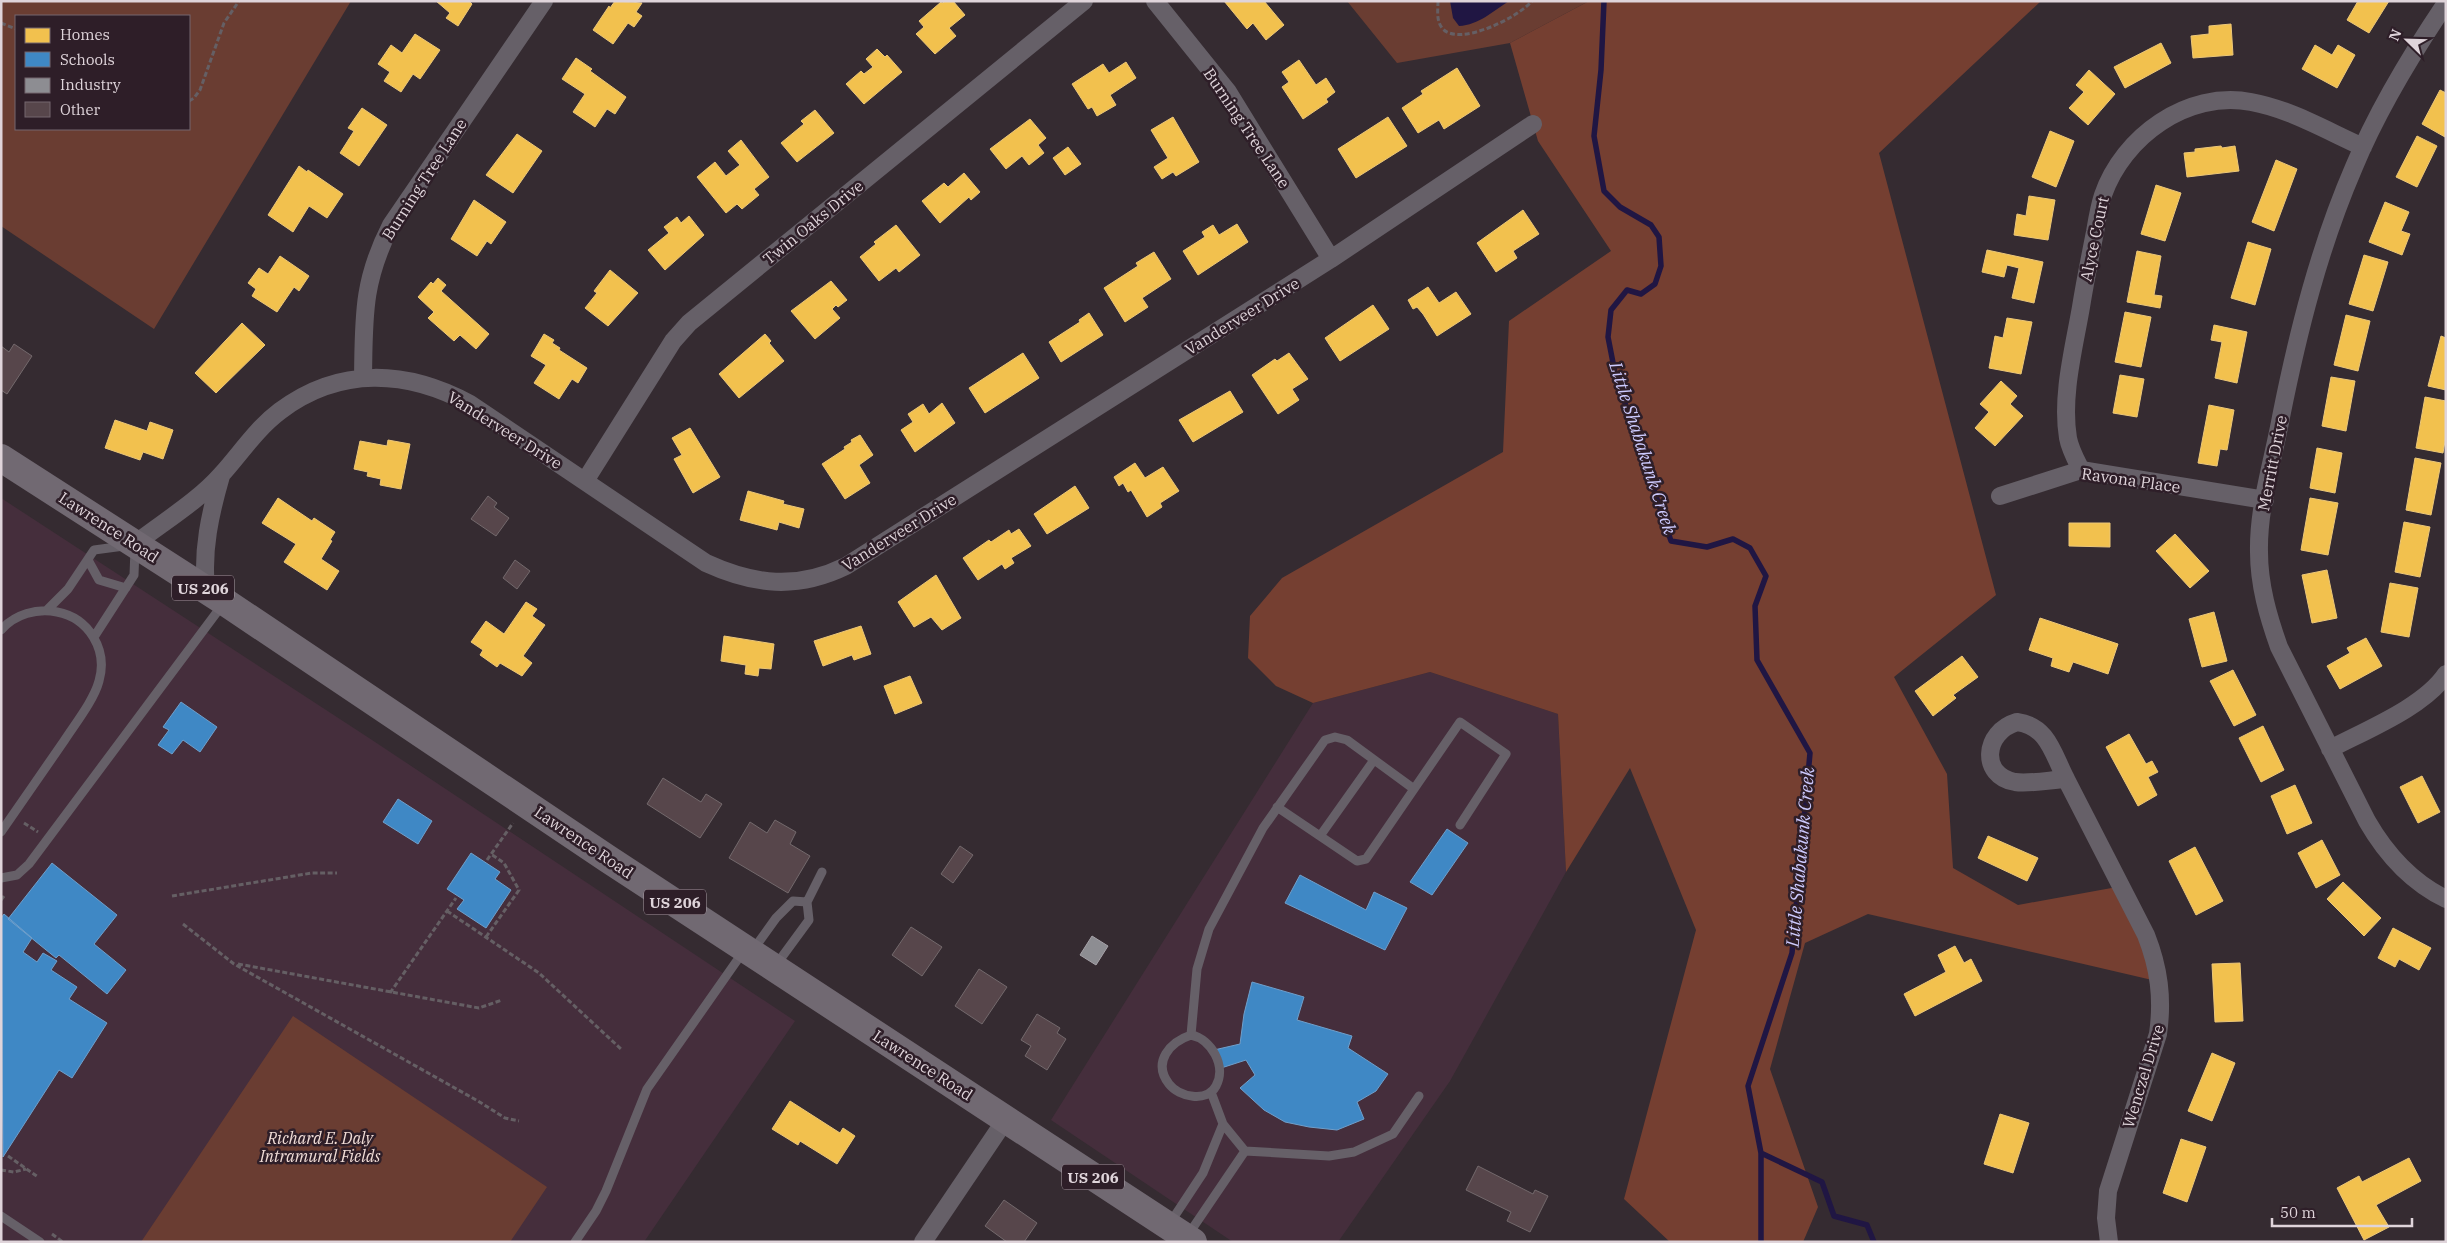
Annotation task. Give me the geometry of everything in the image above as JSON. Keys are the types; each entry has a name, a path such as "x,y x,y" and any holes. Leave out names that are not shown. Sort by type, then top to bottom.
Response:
{"main road":[{"name":"Lawrence Road","path":"1,458 215,596 1182,1237"}],"street":[{"name":"Burning Tree Lane","path":"362,378 364,308 368,280 378,250 391,225 544,1"},
{"name":"Twin Oaks Drive","path":"585,481 673,341 689,323 1084,1"},
{"name":"Burning Tree Lane","path":"1155,1 1228,92 1332,259"},
{"name":"Merritt Drive","path":"2446,3 2391,91 2363,147 2327,237 2309,294 2294,352 2265,500 2259,551 2262,586 2269,619 2279,647 2380,844 2397,864 2418,882 2446,899"},
{"name":"Alyce Court","path":"2081,470 2069,443 2067,420 2068,385 2084,288 2102,196 2111,175 2138,141 2156,124 2177,112 2200,104 2222,100 2249,101 2273,107 2363,147"},
{"name":"Vanderveer Drive","path":"135,544 221,476 258,430 280,411 302,397 328,386 362,378 388,378 419,382 447,392 470,404 706,563 732,575 759,581 785,582 813,579 846,566 1332,259 1533,124"},
{"name":"Ravona Place","path":"2000,496 2081,470 2265,500"},
{"name":"Vanderveer Drive","path":"215,596 204,568 206,540 221,476"},
{"path":"2330,749 2424,698 2438,685 2446,674"},
{"name":"Wenczel Drive","path":"2066,779 2146,935 2154,955 2160,981 2162,1008 2158,1034 2108,1191 2106,1218 2109,1242"},
{"path":"923,1242 1006,1120"}],"lane":[{"path":"47,610 68,589 94,550 135,544 134,576 94,637"},
{"path":"88,560 98,580 126,588"},
{"path":"1,878 17,876 29,864 215,596"},
{"path":"1,630 8,622 27,613 47,610 73,618 94,637 102,660 99,682 79,719 1,832"},
{"path":"1277,807 1357,861 1366,859 1460,722 1506,754 1460,825"},
{"path":"1191,1035 1197,969 1209,929 1263,828 1325,740 1335,737 1347,740 1414,788"},
{"path":"1320,836 1374,760"},
{"path":"774,968 808,920 807,902 822,872"},
{"path":"575,1242 596,1211 606,1191 647,1088 749,951 776,918 793,900 807,902"},
{"path":"1191,1035 1200,1037 1214,1050 1218,1078 1211,1092 1194,1097 1184,1095 1168,1084 1164,1074 1165,1054 1179,1039 1191,1035"},
{"path":"1211,1092 1223,1124 1245,1151 1329,1156 1354,1152 1393,1134 1419,1096"},
{"path":"1182,1237 1202,1173 1223,1124"},
{"path":"1182,1237 1245,1151"},
{"path":"1,1216 40,1242"}],"path":[{"path":"190,100 200,90 224,23 239,1"},
{"path":"1438,1 1438,19 1442,28 1450,34 1461,36 1503,22 1532,1"},
{"path":"1,23 15,29"},
{"path":"487,860 513,823"},
{"path":"486,937 518,890 504,863 491,854"},
{"path":"172,896 312,873 337,873"},
{"path":"1,900 4,896"},
{"path":"390,993 456,898"},
{"path":"447,911 539,973 621,1049"},
{"path":"183,924 234,964 478,1101 504,1118 519,1122"},
{"path":"234,964 480,1008 502,1000"},
{"path":"8,1156 38,1177"},
{"path":"1,1170 14,1172 26,1168"}],"shaded area":[{"path":"1450,1 1509,1 1473,23 1459,26 1453,18"},
{"path":"1589,1 2041,1 1879,153 1996,595 1894,677 1947,774 1953,868 2018,905 2117,887 2165,983 1868,914 1805,943 1770,1069 1818,1207 1803,1242 1670,1242 1624,1199 1696,930 1630,768 1566,872 1558,714 1430,672 1313,703 1276,686 1248,658 1250,616 1282,578 1503,452 1509,321 1611,251 1538,141 1510,43"},
{"path":"1,498 369,738 795,1021 644,1242 1,1242"},
{"path":"1430,672 1558,714 1566,872 1450,1081 1338,1242 1233,1242 1051,1120 1313,703"}],"green space":[{"path":"1,1 351,1 154,329 1,226"},
{"path":"1347,1 1589,1 1510,43 1397,63"},
{"name":"Richard E. Daly Intramural Fields","path":"293,1016 547,1187 510,1242 141,1242"}],"building: Homes":[{"path":"436,1 469,1 472,4 458,26 446,18 450,13"},
{"path":"615,1 642,3 636,12 642,16 634,27 628,23 613,44 593,30 609,6 610,8"},
{"path":"953,1 965,15 949,28 956,36 935,54 916,34 924,27 919,21 941,2"},
{"path":"1224,1 1264,1 1284,25 1266,40 1253,23 1247,29"},
{"path":"2358,1 2389,1 2369,33 2347,20"},
{"path":"2231,24 2233,55 2193,58 2191,36 2209,34 2209,26"},
{"path":"415,34 440,50 420,79 413,74 401,92 384,81 390,72 378,64 391,45 402,53"},
{"path":"2161,43 2171,63 2125,88 2114,67"},
{"path":"2315,45 2332,55 2338,45 2355,55 2337,88 2302,69"},
{"path":"877,49 885,57 887,55 902,72 864,104 846,84 861,71 864,74 873,67 866,59"},
{"path":"576,58 592,69 590,71 626,97 615,114 607,109 595,127 573,112 585,94 562,79"},
{"path":"1299,60 1316,85 1326,78 1335,92 1326,99 1328,102 1303,119 1282,87 1289,82 1282,72"},
{"path":"1126,62 1136,78 1110,95 1116,105 1097,116 1092,107 1088,109 1072,84 1103,64 1109,73"},
{"path":"1457,68 1480,106 1444,129 1439,120 1418,133 1402,108 1423,94 1421,91"},
{"path":"2089,70 2115,94 2088,125 2069,108 2084,92 2076,85"},
{"path":"2440,90 2446,93 2445,137 2422,124"},
{"path":"362,108 387,125 359,166 340,153 354,131 348,128"},
{"path":"815,110 834,133 797,162 781,143 804,124 801,121"},
{"path":"1173,117 1199,162 1176,176 1173,172 1162,179 1154,167 1168,158 1151,130"},
{"path":"1388,117 1407,146 1356,178 1338,149"},
{"path":"1030,119 1046,138 1038,145 1044,153 1029,165 1022,156 1006,169 990,149"},
{"path":"2050,131 2074,141 2056,187 2032,177"},
{"path":"517,134 542,151 513,193 486,175"},
{"path":"2417,136 2437,146 2417,187 2396,177"},
{"path":"741,140 769,177 754,189 759,195 742,209 737,204 726,213 697,177 715,162 726,176 740,165 728,151"},
{"path":"2221,146 2222,148 2235,146 2239,171 2187,177 2184,153 2195,152 2195,149"},
{"path":"1068,147 1081,164 1065,175 1053,158"},
{"path":"2276,160 2297,169 2274,231 2252,222"},
{"path":"299,166 343,194 327,218 309,206 293,232 268,215"},
{"path":"964,173 980,192 971,200 969,197 940,223 922,201 944,183 948,187"},
{"path":"2156,185 2181,193 2165,241 2141,234"},
{"path":"2029,196 2055,200 2048,240 2014,235 2017,214 2026,216"},
{"path":"474,200 506,222 491,244 487,241 477,256 451,239"},
{"path":"2385,202 2409,212 2401,231 2410,234 2402,255 2369,242"},
{"path":"1523,210 1539,234 1513,251 1517,258 1496,272 1477,243"},
{"path":"689,216 704,235 665,270 648,250 669,233 664,227 677,217 681,223"},
{"path":"1237,224 1248,242 1198,275 1183,251 1205,237 1202,232 1213,225 1219,235"},
{"path":"896,225 920,255 899,272 896,268 879,281 860,257 876,244 874,242"},
{"path":"2248,242 2271,249 2255,305 2231,298"},
{"path":"1987,250 2043,262 2034,303 2012,298 2019,268 2007,265 2004,277 1982,272"},
{"path":"2137,251 2161,256 2154,295 2162,296 2160,308 2127,302"},
{"path":"1154,252 1171,279 1142,298 1148,307 1125,322 1104,288 1138,266 1136,263"},
{"path":"2364,255 2388,262 2373,311 2349,304"},
{"path":"280,256 309,276 299,291 294,287 277,312 252,296 256,289 248,283 259,268 268,274"},
{"path":"610,270 638,293 608,326 585,308 597,293 594,291"},
{"path":"438,278 446,285 441,291 489,334 476,349 460,335 454,341 428,318 434,312 418,297 431,282 433,284"},
{"path":"831,281 847,300 832,309 840,318 815,339 791,311"},
{"path":"1428,287 1439,303 1456,292 1471,314 1437,336 1423,314 1417,307 1413,309 1408,300"},
{"path":"1373,305 1389,329 1340,361 1325,338"},
{"path":"2125,312 2151,317 2141,367 2115,362"},
{"path":"1089,313 1103,335 1061,362 1049,342 1080,322 1079,320"},
{"path":"2346,315 2370,321 2358,371 2334,365"},
{"path":"2007,318 2032,322 2021,374 1989,368 1995,336 2003,338"},
{"path":"242,323 265,345 216,393 195,373"},
{"path":"2214,325 2247,332 2237,383 2215,378 2222,342 2211,340"},
{"path":"544,334 554,340 552,343 560,348 559,350 587,368 578,383 572,379 559,399 534,383 546,365 531,356"},
{"path":"765,334 771,341 769,343 784,361 739,398 719,374"},
{"path":"2441,336 2446,338 2446,390 2428,386"},
{"path":"1023,353 1039,378 985,413 969,388"},
{"path":"1289,353 1308,379 1292,389 1299,400 1278,414 1252,375 1275,359 1277,361"},
{"path":"2120,375 2144,379 2137,417 2113,413"},
{"path":"2331,377 2355,381 2346,431 2322,426"},
{"path":"2001,381 2017,396 2010,404 2023,416 1995,446 1975,428 1989,412 1980,404"},
{"path":"1230,391 1243,412 1193,442 1179,420"},
{"path":"2425,397 2446,401 2446,435 2443,453 2416,448"},
{"path":"942,403 955,423 915,452 901,430 913,422 908,414 923,404 929,414"},
{"path":"2209,405 2234,410 2227,450 2220,449 2217,466 2198,463"},
{"path":"115,420 147,431 150,422 173,430 163,459 143,452 140,460 105,448"},
{"path":"690,428 720,477 693,493 674,459 682,455 672,438"},
{"path":"860,435 873,455 859,465 870,483 845,499 822,464 845,449 844,447 852,442 851,440"},
{"path":"388,440 410,444 401,489 380,485 381,479 367,476 368,472 354,469 360,441 387,446"},
{"path":"2317,448 2342,453 2335,493 2310,488"},
{"path":"2415,458 2441,463 2431,515 2406,510"},
{"path":"1135,463 1145,478 1163,467 1179,491 1160,503 1162,507 1147,517 1131,490 1128,492 1123,483 1119,486 1114,477"},
{"path":"1075,486 1089,508 1047,534 1034,514"},
{"path":"748,491 784,501 783,504 804,509 799,528 779,522 777,530 740,520"},
{"path":"278,498 312,521 314,518 335,532 321,559 339,571 327,590 284,562 296,544 262,523"},
{"path":"2310,498 2338,503 2328,555 2301,550"},
{"path":"2404,522 2430,527 2420,577 2395,572"},
{"path":"2069,523 2110,523 2110,547 2069,546"},
{"path":"1019,529 1031,546 1011,558 1014,563 1005,569 1002,564 978,580 963,558 989,540 991,542 1009,530 1011,534"},
{"path":"2175,534 2209,571 2190,588 2156,551"},
{"path":"2327,570 2337,618 2312,623 2302,575"},
{"path":"936,575 961,618 942,630 931,617 914,627 898,602"},
{"path":"2390,583 2418,588 2409,637 2381,632"},
{"path":"526,602 537,609 532,616 545,625 523,656 532,663 522,676 500,663 497,667 480,655 483,650 471,642 486,621 504,634"},
{"path":"2214,612 2227,661 2202,667 2189,619"},
{"path":"2040,618 2118,644 2108,674 2073,662 2069,672 2051,666 2053,658 2029,650"},
{"path":"861,626 871,654 854,660 852,655 823,666 814,641"},
{"path":"724,636 774,644 771,669 759,668 758,676 745,674 746,665 721,661"},
{"path":"2366,638 2382,666 2340,689 2327,666 2350,653 2347,648"},
{"path":"1962,656 1978,677 1953,695 1956,698 1933,716 1915,691"},
{"path":"2233,670 2256,715 2234,726 2210,681"},
{"path":"910,676 922,703 895,714 884,686"},
{"path":"2263,726 2284,770 2261,782 2239,738"},
{"path":"2129,734 2146,764 2152,761 2158,772 2148,777 2157,795 2138,806 2106,747"},
{"path":"2422,776 2440,812 2418,823 2400,787"},
{"path":"2295,785 2312,823 2287,834 2271,796"},
{"path":"1988,836 2038,858 2027,881 1978,858"},
{"path":"2322,840 2340,875 2316,888 2298,853"},
{"path":"2195,847 2223,901 2196,915 2169,861"},
{"path":"2343,882 2381,918 2364,936 2327,899"},
{"path":"2393,928 2431,948 2419,970 2399,959 2395,967 2378,958"},
{"path":"1955,946 1964,963 1971,959 1982,981 1915,1016 1904,994 1946,972 1938,955"},
{"path":"2240,963 2243,1021 2215,1022 2212,964"},
{"path":"2212,1053 2235,1063 2212,1121 2188,1111"},
{"path":"790,1101 840,1133 843,1128 855,1136 837,1164 800,1141 798,1145 772,1129"},
{"path":"2000,1114 2029,1123 2013,1173 1984,1164"},
{"path":"2181,1139 2206,1147 2187,1202 2163,1193"},
{"path":"2409,1158 2421,1181 2376,1205 2389,1227 2364,1240 2337,1188 2359,1176 2362,1182"}],"building: Schools":[{"path":"181,702 217,727 200,752 183,740 172,754 158,745 169,730 163,727"},
{"path":"398,799 432,821 418,844 383,822"},
{"path":"1447,829 1468,843 1432,895 1410,882"},
{"path":"471,853 500,872 495,879 511,890 486,928 457,909 464,900 447,889"},
{"path":"52,863 117,915 94,944 126,970 107,994 59,955 56,958 8,919"},
{"path":"1300,875 1366,910 1374,892 1407,908 1385,950 1285,903"},
{"path":"4,914 32,938 23,952 37,962 43,953 57,961 51,970 77,987 69,999 107,1023 72,1078 59,1070 3,1157 1,918"},
{"path":"1252,982 1304,997 1297,1020 1352,1036 1348,1048 1388,1074 1376,1091 1357,1102 1364,1119 1337,1130 1285,1122 1264,1110 1240,1088 1255,1075 1246,1060 1218,1069 1214,1050 1240,1044 1244,1014"}],"building: Industry":[{"path":"1092,936 1108,946 1096,965 1080,955"}],"building: Other":[{"path":"14,344 32,356 7,394 1,390 1,346 9,352"},
{"path":"488,496 497,503 494,507 509,518 496,536 471,519"},
{"path":"515,560 530,571 517,589 503,578"},
{"path":"663,778 701,802 706,794 722,804 700,838 647,804"},
{"path":"775,820 796,832 790,844 810,856 788,893 729,858 750,822 767,833"},
{"path":"960,846 973,855 953,883 941,874"},
{"path":"911,927 942,947 922,976 892,955"},
{"path":"979,969 1007,987 982,1024 955,1006"},
{"path":"1037,1014 1060,1028 1057,1033 1066,1039 1047,1070 1025,1056 1031,1046 1021,1040"},
{"path":"1478,1166 1533,1194 1535,1190 1548,1196 1530,1232 1507,1221 1511,1212 1466,1190"},
{"path":"1004,1200 1037,1223 1024,1242 1007,1242 985,1226"}],"waterway":[{"name":"Little Shabakunk Creek","path":"1604,1 1601,70 1594,136 1604,191 1620,207 1651,225 1659,237 1661,266 1655,284 1641,294 1627,290 1611,310 1608,337 1615,373 1671,541 1707,547 1733,539 1750,548 1766,576 1755,606 1757,660 1810,753 1792,953 1748,1086 1761,1153 1761,1242"},
{"path":"1761,1153 1822,1182 1834,1216 1867,1225 1874,1242"}]}
